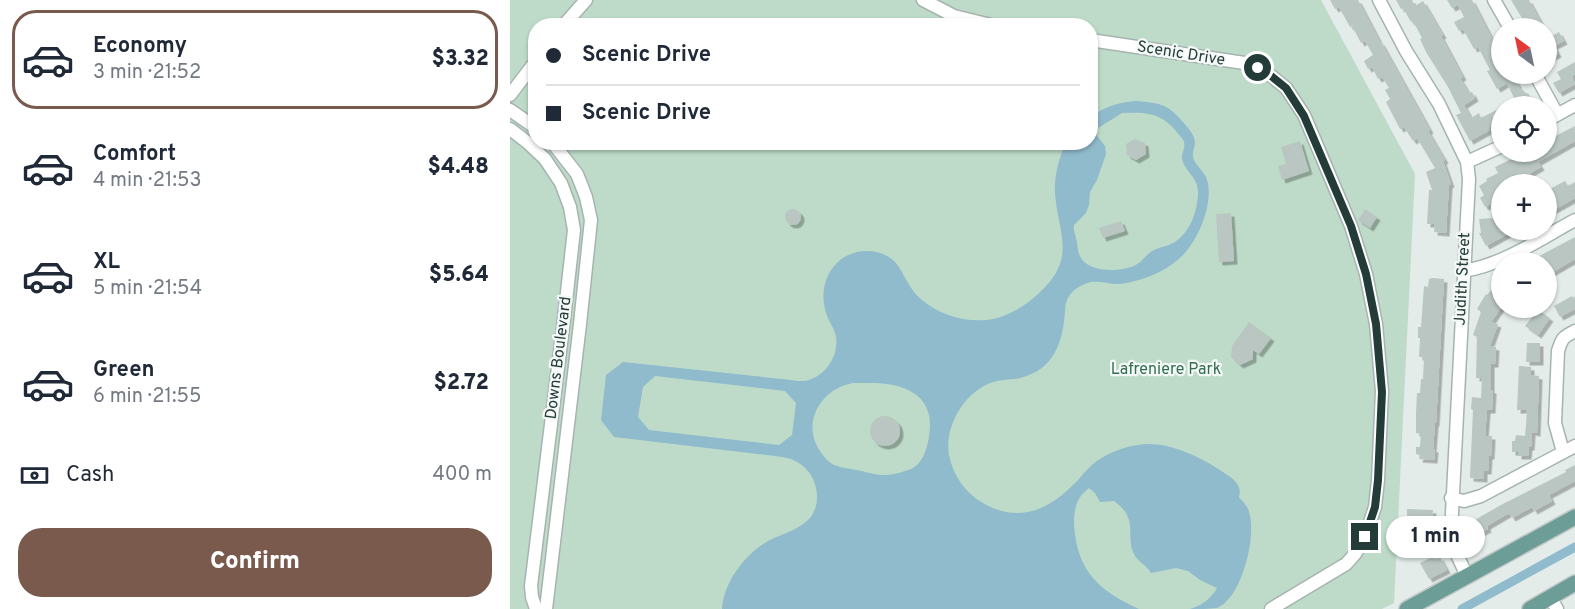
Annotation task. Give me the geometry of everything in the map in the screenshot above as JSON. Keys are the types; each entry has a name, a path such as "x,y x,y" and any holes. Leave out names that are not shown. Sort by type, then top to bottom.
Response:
{"main road":[{"path":"1407,609 1575,517"},
{"path":"1530,609 1554,603 1575,583"}],"street":[{"path":"570,18 586,0"},
{"path":"923,0 962,18"},
{"name":"Judith Street","path":"1379,0 1439,104 1467,162 1469,179 1451,498 1452,544 1467,576"},
{"path":"1494,0 1504,18"},
{"name":"Scenic Drive","path":"1098,41 1251,64 1265,71 1286,88 1308,125 1351,226 1365,268 1376,324 1382,392 1375,507 1365,537 1346,564 1271,609"},
{"path":"510,95 528,71"},
{"path":"1557,115 1575,105"},
{"path":"510,110 528,123"},
{"name":"Downs Boulevard","path":"510,129 528,143"},
{"name":"Downs Boulevard","path":"535,150 545,159 561,183 570,207 573,230 531,586 536,609"},
{"name":"Downs Boulevard","path":"546,609 579,340 591,220 578,174 558,150"},
{"path":"1467,162 1491,151"},
{"path":"1463,271 1477,269 1512,255 1575,220"},
{"path":"1563,452 1555,423 1558,351 1564,337 1575,331"},
{"path":"1451,498 1464,501 1481,496 1575,446"}],"green space":[{"name":"Lafreniere Park","path":"510,0 1321,0 1415,174 1394,603 1382,609 510,609"}],"water":[{"path":"1135,101 1162,105 1177,116 1192,134 1195,142 1193,158 1207,179 1209,192 1206,212 1199,231 1183,255 1167,268 1123,284 1089,283 1073,291 1066,302 1059,344 1049,361 1032,374 993,382 965,401 953,422 948,444 949,455 953,470 971,494 996,509 1020,513 1053,502 1094,464 1105,456 1125,448 1148,444 1159,445 1181,450 1202,459 1235,481 1240,492 1239,497 1249,512 1251,536 1249,550 1234,592 1217,608 1190,609 1205,602 1217,588 1188,571 1176,568 1151,573 1133,552 1130,524 1125,511 1114,501 1100,502 1089,488 1079,500 1075,514 1074,525 1080,555 1085,567 1102,587 1139,609 722,609 727,588 745,560 770,540 796,528 810,518 817,503 813,479 804,467 786,458 614,437 601,420 606,375 623,362 796,381 818,376 829,365 836,345 835,334 825,309 823,294 826,280 838,262 852,253 861,251 878,252 893,260 918,296 941,312 964,319 987,320 1016,310 1035,297 1050,281 1062,257 1063,246 1055,187 1057,168 1063,150 1098,150 1098,137 1105,146 1106,154 1090,192 1086,213 1074,225 1078,252 1089,266 1104,270 1134,266 1152,251 1170,244 1184,234 1195,214 1198,192 1196,182 1182,159 1184,142 1164,120 1152,114 1122,113 1098,128 1098,113 1117,104","holes":["655,376 785,391 796,403 792,435 779,445 649,430 638,417 643,387","853,383 876,383 901,387 925,404 930,432 927,447 918,464 897,474 871,474 837,466 821,453 813,434 815,414 819,405 833,391"]}],"building":[{"path":"1330,0 1358,0 1445,160 1443,161 1451,184 1449,185 1446,233 1434,232 1435,224 1427,224 1429,190 1432,190 1426,172 1435,168 1417,138 1413,141 1404,127 1400,129 1386,102 1390,99 1385,90 1389,88 1382,77 1378,79 1372,67 1368,69 1364,61 1373,55 1365,41 1361,43 1339,7 1335,9"},
{"path":"1396,0 1412,0 1415,6 1423,1 1443,35 1441,36 1463,77 1460,78 1475,98 1464,105 1471,118 1479,113 1481,118 1491,113 1490,130 1470,141 1456,115 1461,113 1448,87 1426,52 1413,21 1411,22 1403,8 1401,9"},
{"path":"1447,0 1472,0 1491,37 1491,78 1487,71 1490,70 1478,47 1474,49 1463,29 1459,31 1454,22 1464,17 1458,5 1452,8"},
{"path":"1511,0 1529,0 1539,18 1522,18"},
{"path":"1559,32 1564,41 1557,44"},
{"path":"1575,62 1575,74 1572,76 1575,84 1559,93 1554,84 1557,84 1557,81 1561,79 1557,72"},
{"path":"1494,84 1505,84 1497,89"},
{"path":"1507,84 1518,84 1525,94 1528,93 1530,96 1513,96"},
{"path":"1575,126 1575,141 1557,151 1557,135"},
{"path":"1135,139 1145,143 1146,154 1136,160 1127,155 1126,144"},
{"path":"1300,141 1309,171 1282,180 1278,166 1286,164 1281,147"},
{"path":"1505,162 1538,162 1541,167 1529,174 1496,174 1498,173 1495,167"},
{"path":"1491,176 1491,204 1485,207 1480,198 1484,195 1479,186 1487,181 1486,179"},
{"path":"1565,181 1568,186 1575,182 1575,198 1557,208 1557,185"},
{"path":"790,209 796,209 801,217 799,223 790,225 785,220 785,214"},
{"path":"1365,209 1377,217 1370,228 1358,220"},
{"path":"1231,213 1234,261 1219,262 1216,214"},
{"path":"1491,218 1491,240 1497,240 1486,246 1479,233 1481,233 1479,219"},
{"path":"1121,221 1125,231 1103,238 1099,228"},
{"path":"1575,237 1575,259 1557,270 1557,252 1547,252"},
{"path":"1429,279 1444,279 1434,460 1419,459 1420,455 1416,454 1416,447 1420,447 1421,434 1416,433 1417,393 1420,393 1421,379 1423,379 1424,357 1419,357 1418,327 1421,327 1424,286 1428,287"},
{"path":"1491,290 1491,318 1494,318 1491,322 1498,324 1490,346 1496,347 1495,364 1491,364 1492,410 1487,410 1485,436 1492,436 1491,456 1489,456 1488,471 1484,471 1484,479 1470,478 1473,410 1471,409 1472,397 1481,398 1482,378 1476,378 1477,337 1473,335 1481,312 1477,309"},
{"path":"1575,296 1575,309 1560,317 1557,304"},
{"path":"1532,318 1550,318 1538,335 1525,326"},
{"path":"1249,322 1271,338 1259,354 1253,350 1253,359 1240,365 1231,357 1232,346"},
{"path":"1527,343 1540,343 1540,362 1526,362"},
{"path":"1519,366 1531,367 1531,375 1539,376 1537,433 1532,432 1528,456 1518,456 1518,452 1512,452 1512,441 1515,441 1516,435 1525,436 1526,425 1527,410 1517,410"},
{"path":"885,416 891,417 899,425 899,437 891,445 885,446 879,445 871,437 870,431 871,425 879,417"},
{"path":"1575,465 1575,481 1549,495 1552,501 1534,511 1532,507 1512,518 1509,513 1487,526 1488,529 1470,538 1464,526 1566,472 1565,470"},
{"path":"1407,509 1433,510 1431,533 1402,532 1402,523 1407,524"},
{"path":"1434,556 1436,559 1440,557 1447,570 1429,579 1420,563"}],"waterway":[{"path":"1462,609 1575,547"}],"route":[{"path":"1258,68 1286,88 1304,116 1351,226 1366,274 1376,324 1382,392 1375,507 1365,537"}]}
